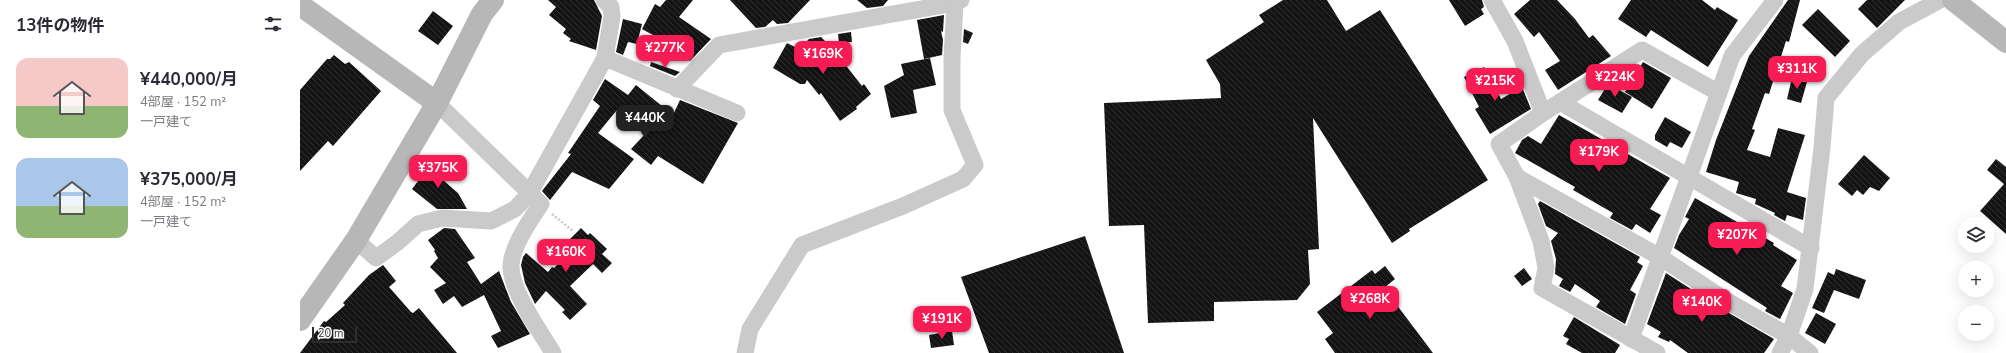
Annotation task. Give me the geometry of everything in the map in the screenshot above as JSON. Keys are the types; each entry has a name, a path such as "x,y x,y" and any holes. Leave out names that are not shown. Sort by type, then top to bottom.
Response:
{"street":[{"path":"300,320 356,240 437,103 482,14 493,0"},
{"path":"553,353 512,282 511,264 535,199 605,58 612,16 611,7 604,0"},
{"path":"1492,0 1515,41 1543,113"},
{"path":"1631,339 1732,56 1776,0"},
{"path":"1780,353 1788,336 1804,288 1810,248 1826,98 1862,54 1899,22 1940,0"},
{"path":"1953,0 2006,42"},
{"path":"677,89 719,45 957,1 952,58 952,110 975,164 963,179 903,206 802,245 750,329 745,353"},
{"path":"300,6 437,103 535,199"},
{"path":"1657,353 1542,288 1546,268 1541,241 1517,178 1499,144 1543,113 1642,50 1719,93"},
{"path":"605,58 737,113"},
{"path":"1560,102 1810,248"},
{"path":"1517,178 1660,257 1727,301 1788,336 1810,353"},
{"path":"356,240 376,258 418,224 442,218 491,221 535,199"}],"path":[{"path":"535,199 574,232"}],"building":[{"path":"548,0 594,0 602,16 596,50 569,41 571,39 563,33 566,29 549,15 556,7"},
{"path":"666,0 693,0 679,17 711,39 690,61 664,41 642,29 655,4 660,7"},
{"path":"730,0 810,0 788,23 777,24 773,20 765,27 756,28"},
{"path":"857,0 888,0 883,6 867,8"},
{"path":"1283,0 1327,0 1346,31 1380,10 1488,180 1409,229 1410,231 1392,243 1313,118 1319,249 1308,250 1310,284 1297,300 1214,302 1214,321 1148,323 1144,225 1109,226 1104,103 1221,98 1220,84 1206,60 1264,22 1259,15"},
{"path":"1449,0 1482,0 1484,7 1481,9 1484,14 1465,26"},
{"path":"1530,0 1557,0 1575,19 1589,38 1593,35 1611,56 1558,90 1545,70 1560,61 1539,32 1534,37 1514,14"},
{"path":"1631,0 1702,0 1715,10 1717,7 1738,20 1708,67 1651,30 1646,37 1618,19"},
{"path":"1788,0 1800,0 1789,42 1786,41 1769,94 1765,93 1752,129 1755,130 1747,150 1770,157 1778,128 1805,135 1787,192 1806,198 1803,220 1787,215 1785,221 1774,215 1775,213 1755,204 1756,199 1736,193 1739,182 1706,172 1716,140 1749,56"},
{"path":"1867,0 1905,0 1877,28 1858,9"},
{"path":"1818,9 1850,41 1835,57 1802,25"},
{"path":"433,11 453,26 438,45 418,31"},
{"path":"944,15 943,32 941,31 943,40 942,55 924,59 917,20"},
{"path":"623,19 642,24 637,44 628,42 623,55 616,52"},
{"path":"964,29 973,33 968,44 963,42"},
{"path":"851,32 852,42 839,43 838,34"},
{"path":"821,37 833,49 862,86 864,84 871,94 856,107 857,109 840,121 821,93 819,95 807,80 805,84 800,84 773,68 787,43 799,49 809,39"},
{"path":"334,55 345,64 349,62 381,91 333,146 328,141 300,171 300,90 327,59 330,59"},
{"path":"930,58 936,85 913,90 917,113 891,118 884,86 904,75 901,64"},
{"path":"651,62 680,72 675,76 650,66"},
{"path":"1643,62 1671,78 1652,109 1625,92"},
{"path":"1484,67 1501,99 1522,87 1531,109 1490,134 1475,109 1479,107 1464,77"},
{"path":"1792,78 1807,82 1801,103 1787,99"},
{"path":"605,79 628,95 636,85 673,115 680,100 738,123 703,184 658,156 651,165 631,149 646,133 617,110 598,133 634,159 609,189 572,172 550,200 542,191 571,154 568,153 600,106 593,100"},
{"path":"1608,84 1632,97 1622,113 1598,100"},
{"path":"1559,115 1670,178 1650,209 1661,215 1650,233 1636,224 1632,230 1610,218 1613,213 1573,190 1575,187 1515,153 1522,140 1528,136 1541,144"},
{"path":"1665,117 1691,132 1682,148 1670,142 1667,147 1655,140 1655,135"},
{"path":"1864,155 1890,178 1879,191 1870,187 1863,195 1857,190 1852,196 1838,184"},
{"path":"435,159 447,174 443,180 458,193 467,209 437,209 412,189"},
{"path":"1996,159 2006,167 2006,234 1994,223 1994,217 1987,217 1980,211 2004,184 1987,170"},
{"path":"1695,198 1774,243 1773,245 1797,260 1781,286 1793,293 1780,319 1765,311 1767,308 1674,248 1679,235 1689,219 1685,217"},
{"path":"1540,201 1640,257 1637,262 1643,266 1630,290 1636,294 1625,324 1596,307 1600,301 1575,284 1570,292 1559,286 1563,279 1555,274 1556,259 1551,241 1558,233 1546,226 1538,204"},
{"path":"444,228 455,229 475,258 467,262 481,284 499,271 511,302 530,334 498,348 491,336 501,331 484,295 462,307 454,296 443,304 434,290 446,283 430,267 438,258 434,251 435,250 428,240"},
{"path":"581,228 588,235 590,233 607,249 602,254 612,263 602,273 593,264 570,286 587,304 570,320 562,312 565,310 546,291 535,304 525,283 521,265 523,257 526,253 548,272 577,246 570,239"},
{"path":"1085,236 1124,353 989,353 961,277"},
{"path":"383,265 396,281 389,287 411,312 413,313 419,308 457,353 300,353 324,321 326,322 345,305 343,303 369,275"},
{"path":"1385,266 1395,279 1384,288 1433,353 1335,353 1325,339 1333,333 1317,312 1372,270 1375,274"},
{"path":"1524,268 1532,279 1522,286 1514,276"},
{"path":"1836,269 1866,280 1859,299 1834,290 1824,313 1812,308 1828,272 1834,275"},
{"path":"1666,273 1722,309 1774,339 1764,353 1688,353 1670,340 1669,342 1658,337 1661,332 1647,324"},
{"path":"1816,313 1836,324 1825,344 1805,333"},
{"path":"1574,317 1620,345 1615,353 1582,353 1566,344 1569,339 1563,336"},
{"path":"952,331 954,345 931,348 929,335"}]}
